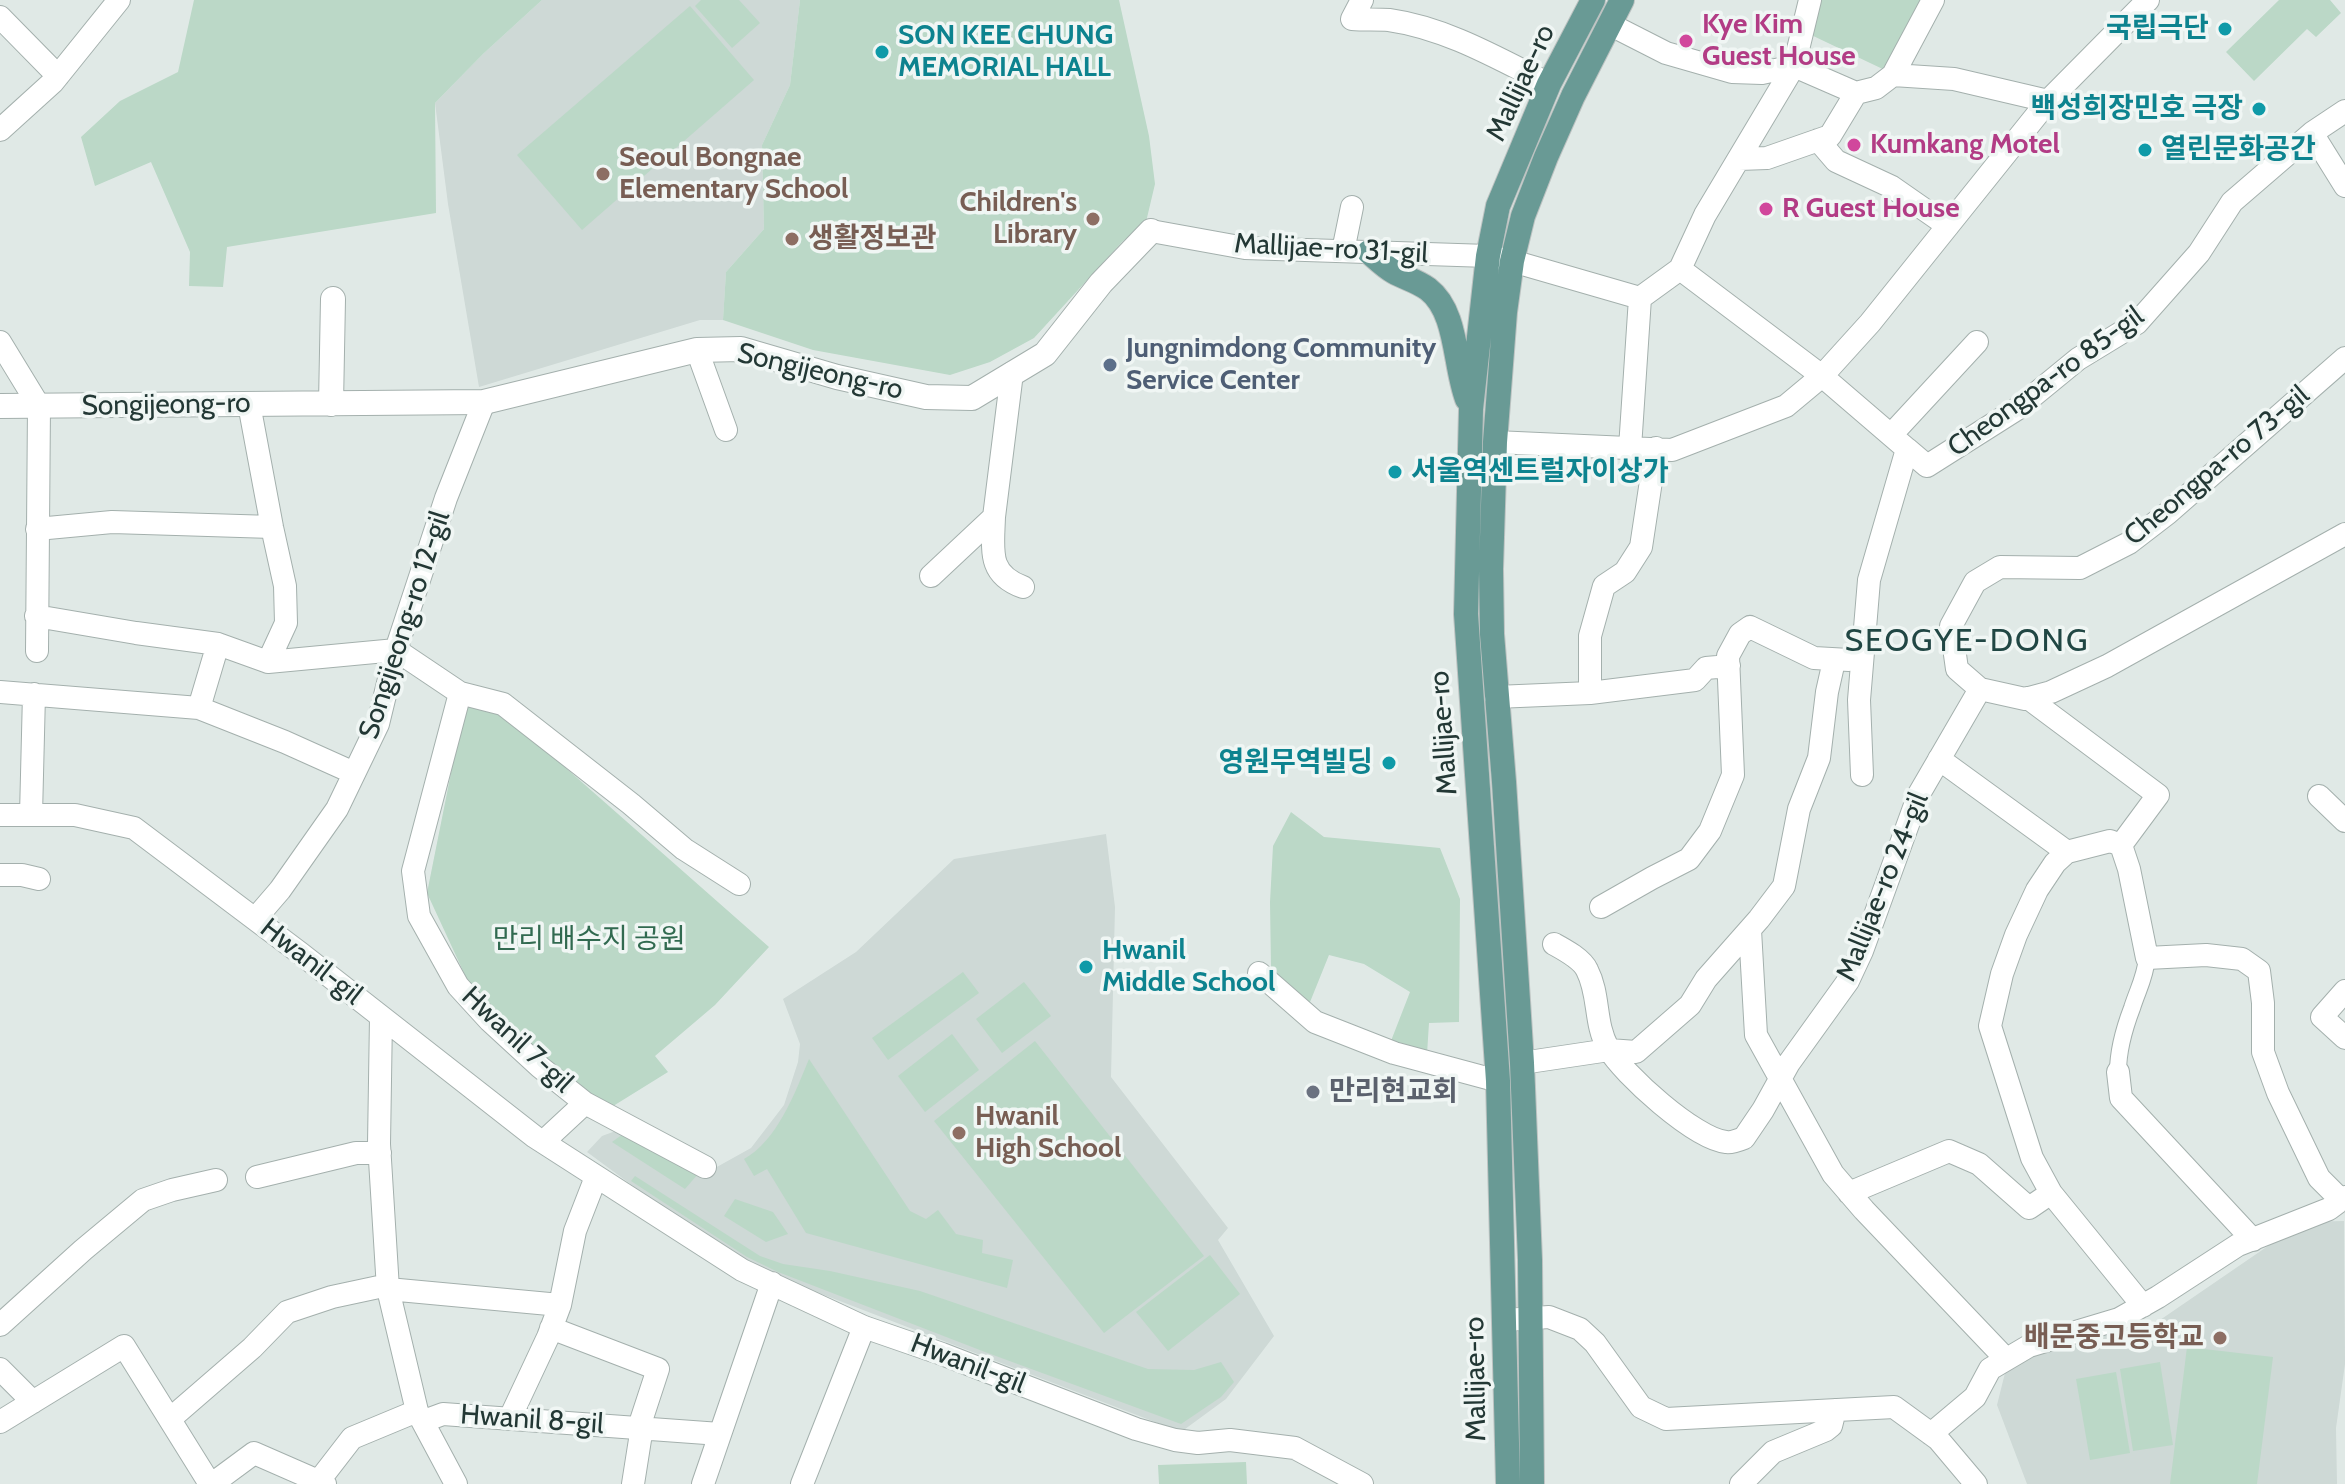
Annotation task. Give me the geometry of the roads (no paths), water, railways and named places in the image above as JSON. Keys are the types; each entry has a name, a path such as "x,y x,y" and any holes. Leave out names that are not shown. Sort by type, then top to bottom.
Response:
{"main road":[{"name":"Mallijae-ro","path":"1508,1484 1498,1081 1466,614 1471,409 1488,256 1498,206 1549,84 1593,0"},
{"name":"Mallijae-ro","path":"1532,1484 1522,1063 1492,634 1495,442 1512,261 1523,216 1573,96 1622,0"},
{"path":"1369,252 1393,272 1413,279 1430,290 1442,304 1450,323 1459,380 1471,409"},
{"path":"1471,409 1488,358 1501,356"}],"street":[{"path":"0,130 58,76 119,0"},
{"path":"1362,0 1352,19 1389,20 1435,32 1485,52 1549,84"},
{"path":"1640,298 1680,269 1705,215 1794,66 1810,0"},
{"path":"1611,25 1666,53 1732,72 1762,73 1794,66 1856,93 1876,88 1893,75 1933,0"},
{"path":"1495,442 1672,450 1786,406 1822,376 1870,323 2048,101 2148,0"},
{"path":"0,17 58,76"},
{"path":"1893,75 1954,79 2048,101"},
{"path":"1739,159 1767,158 1830,136 1856,93"},
{"name":"Cheongpa-ro 85-gil","path":"1862,775 1859,700 1869,580 1899,442 1927,466 2017,409 2078,359 2137,323 2199,253 2232,202 2312,133 2345,111"},
{"path":"2312,133 2345,186"},
{"path":"1818,140 1836,161 1892,187 1948,226"},
{"path":"1343,251 1352,207"},
{"name":"Mallijae-ro 31-gil","path":"1151,231 1245,248 1488,256 1512,261"},
{"name":"Songijeong-ro","path":"0,406 484,402 697,350 741,349 837,377 926,397 972,398 1045,354 1101,283 1151,231"},
{"path":"1512,261 1640,298"},
{"path":"1680,269 1822,376 1899,442 1977,342"},
{"path":"1630,448 1640,298"},
{"path":"331,404 333,299"},
{"path":"0,342 39,406 37,651"},
{"path":"697,350 726,430"},
{"name":"Cheongpa-ro 73-gil","path":"1980,689 1957,669 1951,626 1975,582 2000,567 2080,568 2129,543 2345,358"},
{"path":"1012,373 994,517 993,560 999,572 1012,583 1023,587"},
{"name":"Songijeong-ro 12-gil","path":"255,919 280,890 337,809 378,724 396,650 446,498 484,402"},
{"path":"249,404 285,586 286,623 268,662"},
{"path":"1590,693 1590,636 1604,586 1625,572 1641,547 1656,448"},
{"path":"931,576 994,517"},
{"path":"37,529 112,522 272,527"},
{"path":"1980,689 2028,698 2051,692 2107,666 2345,534"},
{"path":"36,616 218,644 268,662 396,650 460,693 503,704 684,849 739,884"},
{"path":"1601,907 1689,859 1710,831 1733,775 1728,656 1740,634 1750,627 1814,658 1862,660"},
{"path":"199,708 218,644"},
{"path":"1522,1063 1609,1050 1636,1052 1690,1005 1706,979 1750,930 1784,886 1799,809 1819,758 1834,661"},
{"path":"1496,697 1590,693 1695,680 1706,668 1729,666"},
{"name":"Mallijae-ro 24-gil","path":"1554,944 1587,969 1599,1028 1609,1050 1642,1087 1688,1126 1727,1143 1744,1138 1784,1071 1848,981 1862,951 1919,794 1980,689"},
{"path":"0,692 199,708 354,773"},
{"name":"Hwanil 7-gil","path":"460,693 413,871 419,916 458,986 520,1049 585,1103 543,1142"},
{"path":"31,815 34,694"},
{"path":"2028,698 2158,795 2121,845"},
{"path":"1939,759 2067,852"},
{"path":"2319,796 2345,821"},
{"name":"Hwanil-gil","path":"0,815 75,815 134,828 543,1142 742,1270 864,1327 1136,1429 1198,1443 1230,1440 1295,1448 1362,1484"},
{"path":"2121,845 2110,841 2067,852 2055,863 2037,890 2016,935 2002,974 1990,1026 2032,1158 2051,1193 2143,1306"},
{"path":"2121,845 2129,869 2147,958 2145,976 2118,1052 2121,1098 2253,1240"},
{"path":"0,875 39,879"},
{"path":"1750,930 1756,1035 1784,1071 1833,1174 2006,1359"},
{"path":"1931,1434 1975,1397 1990,1369 2006,1359 2029,1346 2119,1319 2238,1245 2329,1209 2343,1199 2319,1178 2278,1093 2263,1052 2263,1003 2259,971 2242,959 2206,955 2147,958"},
{"path":"1259,973 1315,1022 1394,1053 1498,1081"},
{"path":"2345,991 2322,1017 2345,1038"},
{"path":"381,1017 380,1153 388,1287 421,1416 456,1484"},
{"path":"585,1103 705,1167"},
{"path":"1849,1193 1949,1151 1979,1164 2029,1208 2051,1193"},
{"path":"257,1177 356,1153 380,1153"},
{"path":"510,1418 560,1305 575,1231 596,1177"},
{"path":"0,1325 143,1200 216,1180"},
{"path":"703,1484 772,1283"},
{"path":"170,1419 252,1348 287,1312 332,1297 388,1287 560,1305"},
{"path":"1505,1320 1549,1317 1580,1329 1595,1343 1641,1407 1666,1419 1894,1407 1938,1439 1976,1484"},
{"path":"802,1484 864,1327"},
{"path":"551,1328 658,1369 640,1427"},
{"path":"0,1422 124,1346 211,1484 254,1453 322,1483"},
{"path":"0,1369 33,1402"},
{"path":"1741,1484 1773,1452 1826,1430 1831,1426 1835,1410"},
{"name":"Hwanil 8-gil","path":"322,1483 352,1438 421,1416 443,1414 510,1418 720,1434"},
{"name":"Hwanil 8-gil","path":"633,1484 640,1427"}],"place":[{"name":"국립극단","path":"2225,29"},
{"name":"Kye Kim Guest House","path":"1686,41"},
{"name":"SON KEE CHUNG MEMORIAL HALL","path":"882,52"},
{"name":"백성희장민호 극장","path":"2259,109"},
{"name":"Kumkang Motel","path":"1854,145"},
{"name":"열린문화공간","path":"2145,150"},
{"name":"Seoul Bongnae Elementary School","path":"603,174"},
{"name":"R Guest House","path":"1766,209"},
{"name":"Children's Library","path":"1093,219"},
{"name":"생활정보관","path":"792,239"},
{"name":"Jungnimdong Community Service Center","path":"1110,365"},
{"name":"서울역센트럴자이상가","path":"1395,472"},
{"name":"영원무역빌딩","path":"1389,763"},
{"name":"Hwanil Middle School","path":"1086,967"},
{"name":"만리현교회","path":"1313,1092"},
{"name":"Hwanil High School","path":"959,1133"},
{"name":"배문중고등학교","path":"2220,1338"}],"district":[{"name":"SEOGYE-DONG","path":"1967,642"}],"park label":[{"name":"만리 배수지 공원","path":"589,940"}]}
